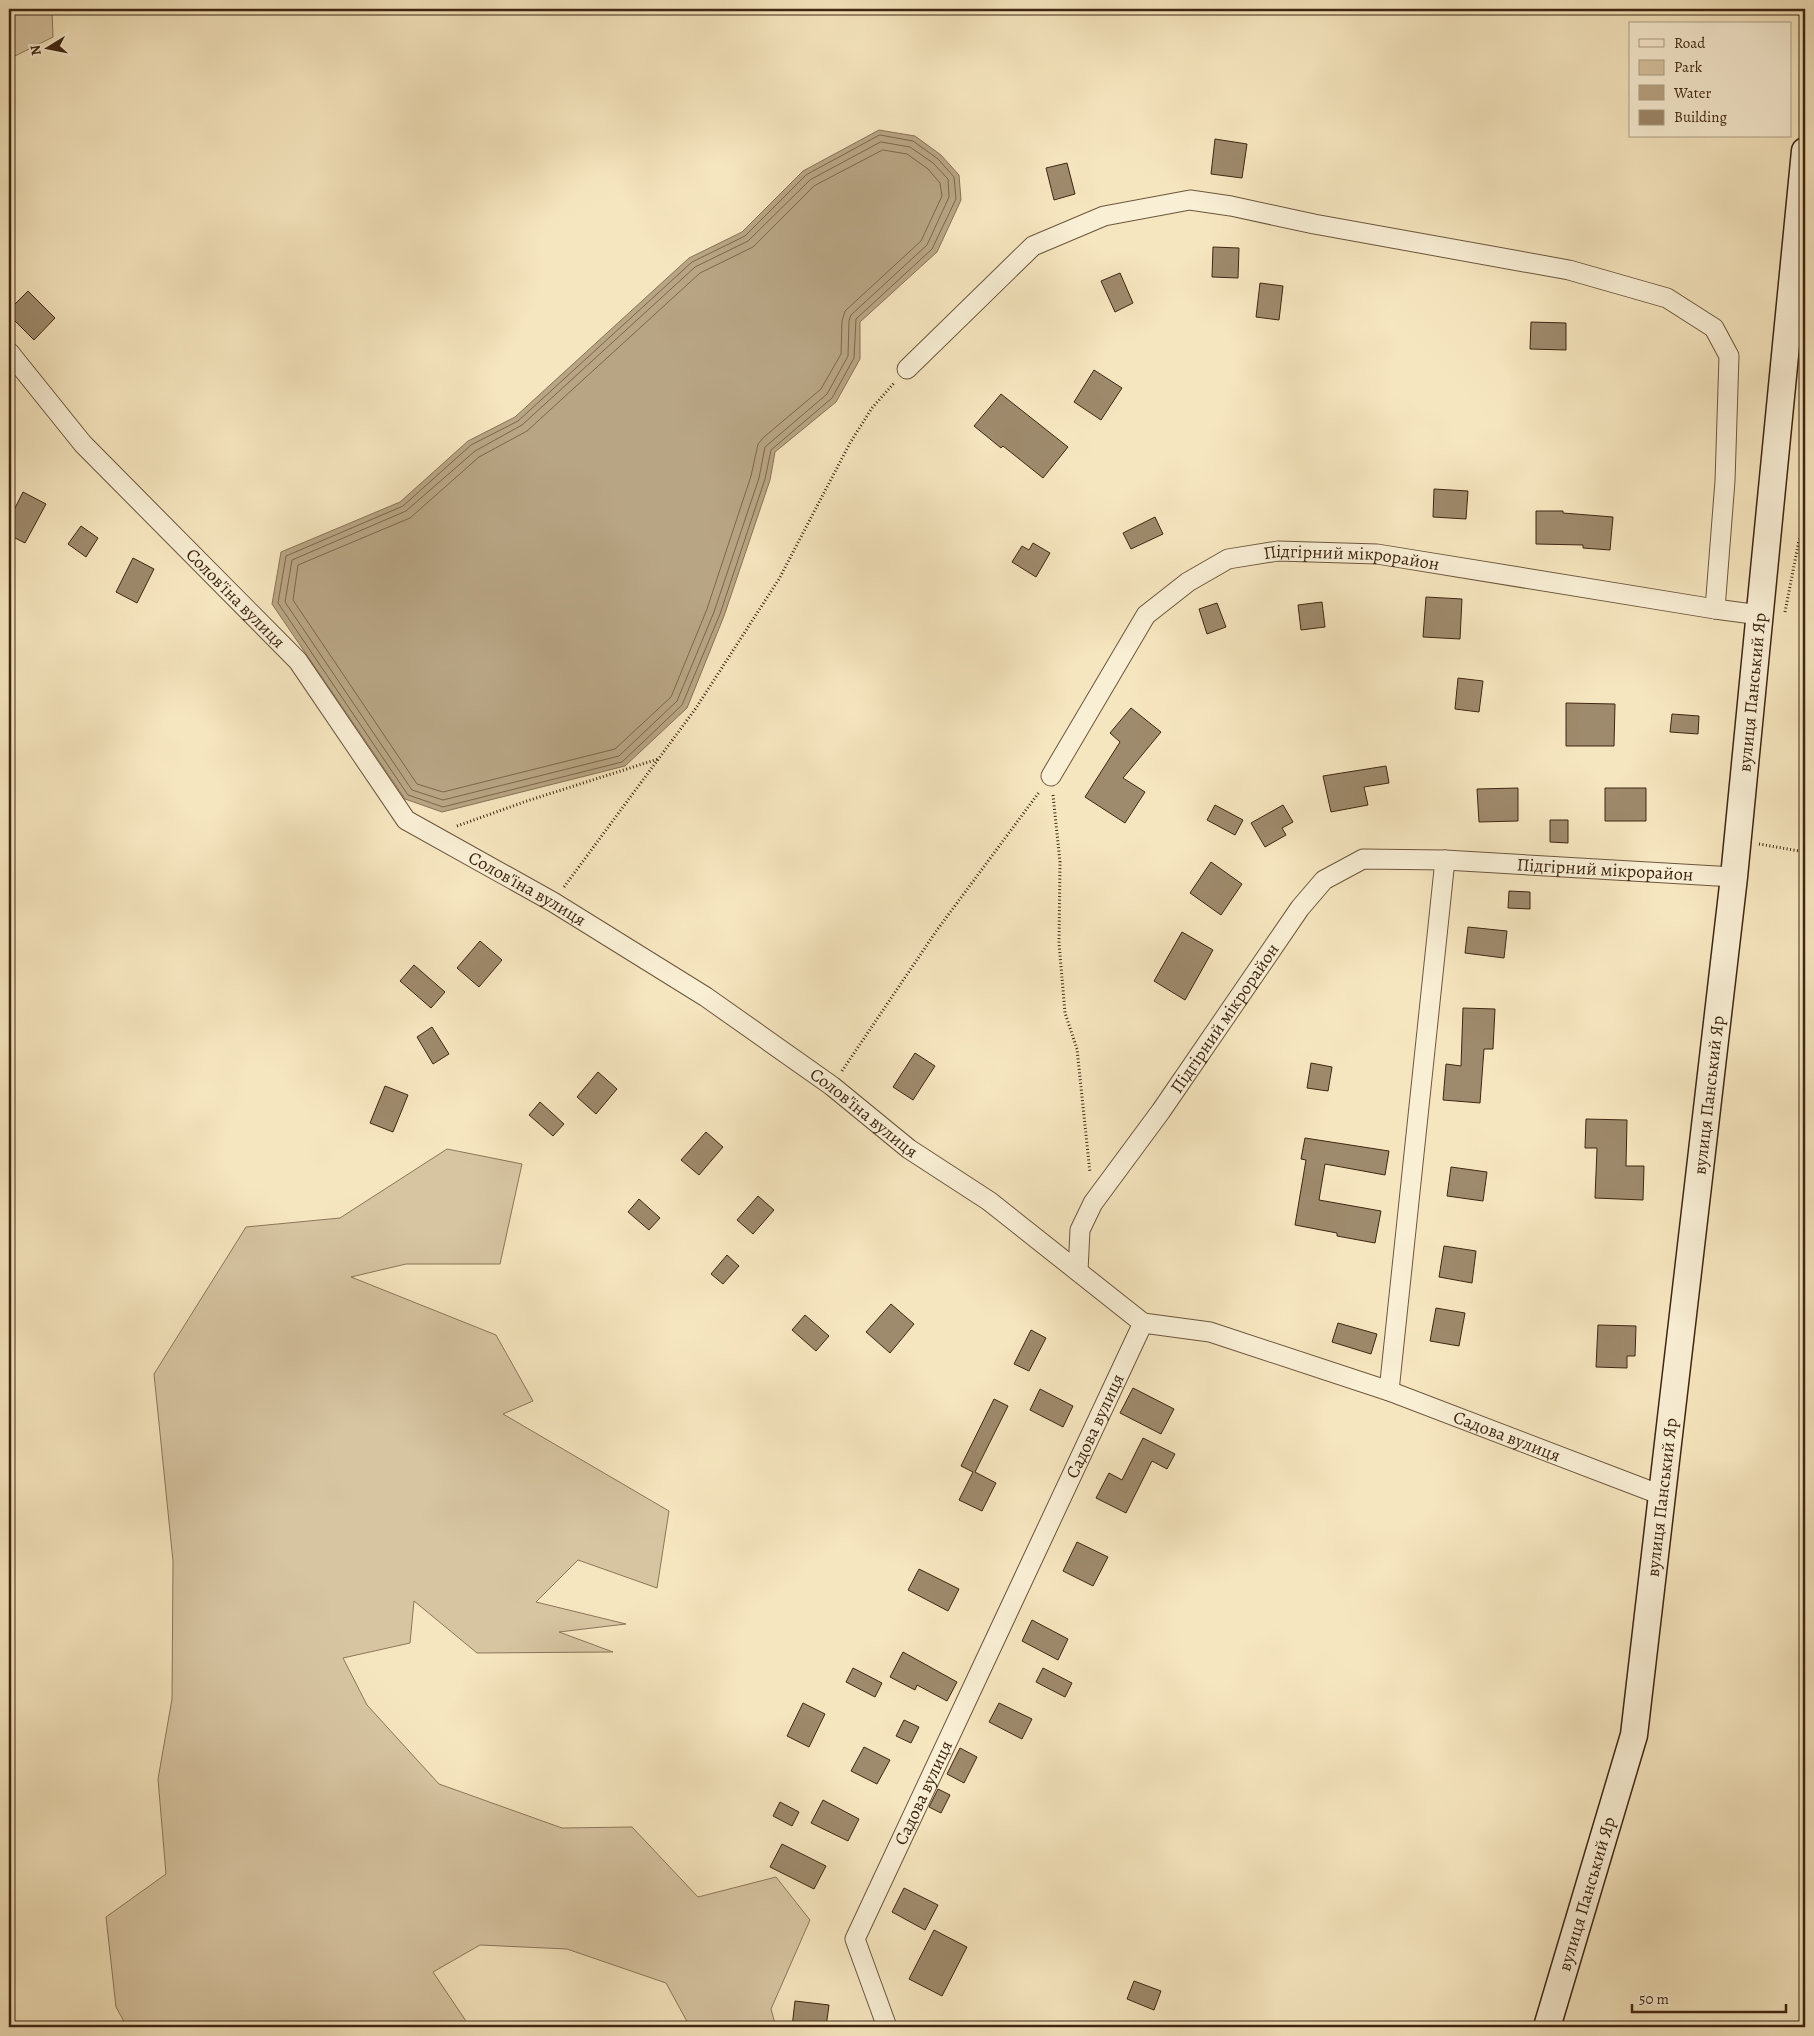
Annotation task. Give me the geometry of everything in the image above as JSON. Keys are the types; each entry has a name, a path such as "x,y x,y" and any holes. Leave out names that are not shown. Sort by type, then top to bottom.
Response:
{"street":[{"name":"вулиця Панський Яр","path":"1547,2027 1634,1735 1738,840 1805,151"},
{"path":"907,369 1033,246 1104,216 1190,200 1231,206 1314,224 1569,270 1668,298 1714,328 1729,356 1725,481 1715,609"},
{"name":"Солов'їна вулиця","path":"9,352 83,444 298,661 406,820 553,902 706,997 832,1086 909,1149 990,1201 1143,1324"},
{"name":"Підгірний мікрорайон","path":"1051,776 1146,614 1188,582 1228,559 1278,551 1378,554 1715,609 1760,614"},
{"name":"Підгірний мікрорайон","path":"1078,1271 1080,1230 1093,1204 1161,1111 1300,908 1324,880 1363,859 1445,860 1734,877"},
{"path":"1389,1391 1445,860"},
{"name":"Садова вулиця","path":"886,2027 855,1938 1143,1324 1210,1332 1389,1391 1661,1496"}],"path":[{"path":"553,902 696,708 779,579 855,436 872,408 907,369"},
{"path":"433,835 528,800 659,759"},
{"path":"832,1086 937,930 1051,776"},
{"path":"1051,776 1060,862 1059,943 1064,1005 1077,1049 1093,1204"},
{"path":"1738,840 1805,852"}],"green space":[{"path":"9,9 52,9 53,37 9,59"},
{"path":"447,1149 522,1164 500,1264 406,1264 351,1277 496,1335 533,1401 503,1414 669,1511 657,1588 578,1560 536,1602 626,1624 559,1632 613,1652 477,1653 414,1601 410,1643 343,1658 367,1705 439,1784 562,1828 632,1827 698,1897 776,1877 810,1920 771,2009 776,2027 690,2027 666,1983 567,1949 480,1945 433,1972 470,2027 127,2027 116,2007 106,1917 166,1874 158,1779 172,1699 173,1561 154,1374 246,1227 340,1218"}],"water":[{"path":"879,130 915,136 941,155 959,175 961,200 937,252 860,322 860,359 836,402 775,452 770,480 724,616 687,708 625,766 442,812 405,799 272,604 281,552 400,502 468,441 515,417 689,258 742,232 803,171"}],"building":[{"path":"1215,139 1247,144 1242,178 1211,174"},
{"path":"1067,163 1075,194 1054,200 1046,168"},
{"path":"1213,247 1239,248 1238,278 1212,277"},
{"path":"1120,273 1133,303 1115,312 1101,281"},
{"path":"1260,283 1283,286 1279,320 1256,317"},
{"path":"28,291 55,318 34,340 9,315 9,310"},
{"path":"1531,322 1566,323 1566,350 1530,349"},
{"path":"1094,370 1122,388 1101,420 1074,402"},
{"path":"1001,394 1068,447 1043,478 974,426"},
{"path":"1434,489 1468,491 1466,519 1433,517"},
{"path":"23,492 46,504 25,543 9,535 9,520"},
{"path":"1536,511 1563,511 1563,513 1613,517 1610,550 1583,548 1583,545 1536,544"},
{"path":"1155,517 1163,534 1131,549 1123,533"},
{"path":"81,526 98,538 86,557 68,544"},
{"path":"1033,543 1050,553 1036,577 1012,562 1022,546 1029,550"},
{"path":"133,558 154,569 137,603 116,592"},
{"path":"1426,597 1462,599 1460,639 1423,637"},
{"path":"1322,602 1325,627 1301,630 1298,605"},
{"path":"1217,603 1226,627 1207,634 1199,609"},
{"path":"1458,678 1483,681 1479,712 1455,709"},
{"path":"1566,703 1615,704 1614,746 1566,746"},
{"path":"1131,708 1161,732 1123,778 1145,792 1125,823 1085,797 1120,742 1110,733"},
{"path":"1672,714 1699,716 1698,734 1670,732"},
{"path":"1386,766 1389,783 1364,787 1368,805 1331,812 1323,776"},
{"path":"1518,788 1518,821 1479,822 1477,789"},
{"path":"1605,788 1646,788 1646,821 1605,821"},
{"path":"1215,805 1243,820 1235,835 1207,820"},
{"path":"1283,805 1293,822 1282,828 1286,835 1265,847 1251,823"},
{"path":"1550,820 1568,820 1568,843 1550,842"},
{"path":"1211,862 1242,884 1221,915 1190,893"},
{"path":"1509,891 1530,892 1530,909 1508,908"},
{"path":"1468,927 1507,931 1504,958 1465,953"},
{"path":"1182,932 1213,950 1185,1000 1154,981"},
{"path":"480,941 502,960 479,987 457,968"},
{"path":"414,965 445,992 431,1008 400,981"},
{"path":"1463,1008 1495,1009 1493,1049 1484,1049 1480,1103 1443,1100 1446,1064 1461,1066"},
{"path":"432,1027 449,1054 433,1064 417,1037"},
{"path":"915,1053 935,1066 913,1100 893,1087"},
{"path":"1311,1063 1332,1067 1328,1091 1307,1088"},
{"path":"598,1072 617,1089 596,1114 577,1097"},
{"path":"385,1086 408,1095 393,1132 370,1123"},
{"path":"540,1102 564,1124 553,1136 529,1115"},
{"path":"1586,1119 1627,1120 1626,1166 1644,1166 1643,1200 1595,1198 1597,1148 1585,1148"},
{"path":"706,1132 723,1147 699,1175 681,1160"},
{"path":"1305,1138 1389,1151 1385,1175 1325,1164 1319,1200 1381,1211 1375,1243 1337,1236 1337,1233 1295,1225 1306,1160 1301,1159"},
{"path":"1451,1167 1487,1172 1483,1201 1447,1196"},
{"path":"758,1196 774,1210 753,1234 737,1220"},
{"path":"639,1199 660,1218 649,1230 628,1212"},
{"path":"1444,1246 1476,1251 1472,1283 1439,1277"},
{"path":"727,1255 739,1266 723,1284 711,1274"},
{"path":"891,1304 914,1324 890,1353 866,1332"},
{"path":"1436,1308 1465,1313 1459,1346 1430,1341"},
{"path":"805,1315 829,1336 816,1351 792,1330"},
{"path":"1338,1323 1377,1334 1371,1354 1332,1342"},
{"path":"1598,1325 1636,1326 1635,1356 1627,1356 1627,1368 1596,1367"},
{"path":"1031,1330 1046,1338 1029,1371 1014,1364"},
{"path":"1133,1388 1174,1409 1161,1434 1120,1413"},
{"path":"1040,1389 1073,1406 1063,1427 1030,1410"},
{"path":"994,1399 1008,1406 975,1472 996,1483 982,1511 959,1500 973,1472 961,1466"},
{"path":"1143,1438 1175,1454 1167,1469 1152,1461 1126,1513 1096,1498 1109,1473 1122,1480"},
{"path":"1077,1542 1108,1557 1093,1586 1063,1571"},
{"path":"919,1569 959,1589 948,1611 908,1590"},
{"path":"1032,1620 1068,1639 1058,1660 1022,1641"},
{"path":"903,1652 957,1682 947,1701 917,1685 915,1690 890,1677"},
{"path":"853,1668 882,1683 875,1697 846,1682"},
{"path":"1043,1668 1072,1683 1065,1697 1036,1682"},
{"path":"803,1703 825,1714 809,1747 787,1736"},
{"path":"999,1703 1032,1719 1022,1739 989,1722"},
{"path":"904,1720 919,1727 911,1743 896,1736"},
{"path":"864,1747 890,1760 877,1784 851,1771"},
{"path":"960,1748 977,1757 964,1783 947,1774"},
{"path":"938,1789 950,1795 941,1813 929,1807"},
{"path":"823,1800 859,1819 848,1841 811,1823"},
{"path":"780,1802 799,1812 792,1826 773,1816"},
{"path":"782,1844 826,1866 814,1889 770,1867"},
{"path":"904,1888 938,1905 925,1930 892,1912"},
{"path":"934,1930 967,1947 942,1996 909,1979"},
{"path":"1134,1981 1161,1991 1154,2010 1127,1999"},
{"path":"795,2001 829,2005 826,2027 792,2027"}]}
